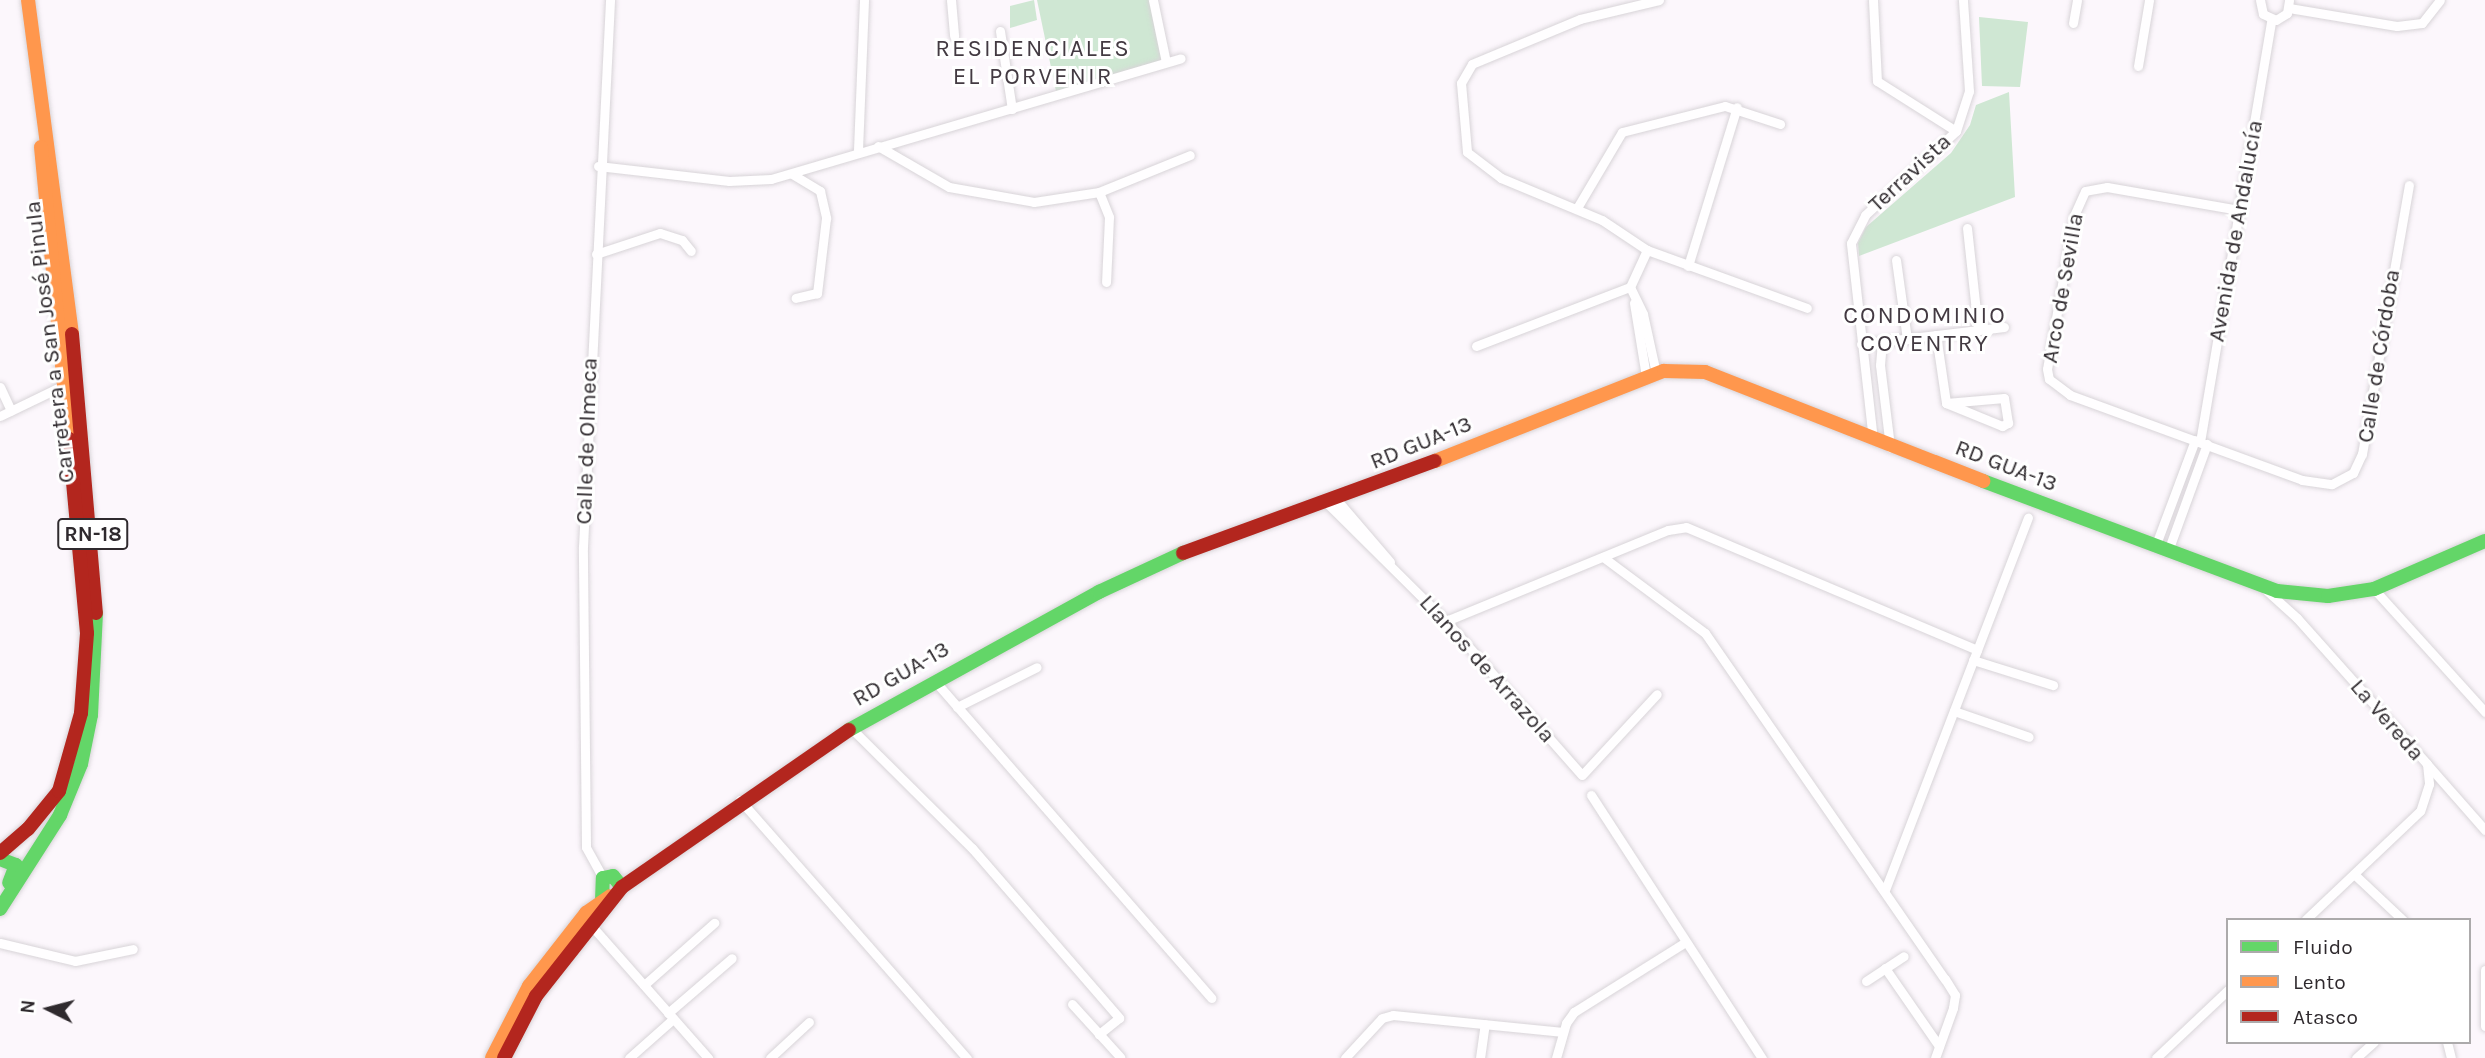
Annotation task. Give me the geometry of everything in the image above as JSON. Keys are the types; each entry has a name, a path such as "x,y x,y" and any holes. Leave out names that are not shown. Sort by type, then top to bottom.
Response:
{"main road":[{"name":"Carretera a San José Pinula","path":"0,853 28,829 58,791 81,713 85,596 41,143 20,0"},
{"name":"Carretera a San José Pinula","path":"0,909 55,823 81,764 91,715 97,627 82,424 48,122 28,0"},
{"name":"RD GUA-13","path":"504,1058 536,996 614,881 636,876 740,800 851,729 934,680 1188,550 1331,500 1651,374 1676,369 1705,372 1890,447 2263,587 2312,596 2377,593 2485,541"},
{"path":"97,627 106,665"},
{"path":"0,859 14,861 17,868 0,895"},
{"path":"588,919 603,901 614,881"},
{"path":"603,901 614,881"},
{"name":"RD GUA-13","path":"492,1058 529,986 588,919"}],"street":[{"name":"Calle de Olmeca","path":"610,0 598,166 586,455 583,626 586,847 614,881"},
{"path":"858,150 864,0"},
{"path":"951,0 954,36"},
{"path":"1153,0 1166,62"},
{"path":"1659,0 1580,19 1472,64 1461,83 1467,152 1501,178 1577,208 1647,250 1807,308"},
{"path":"1873,0 1877,81 1956,131"},
{"name":"Terravista","path":"1873,440 1849,253 1853,234 1865,215 1956,131 1969,91 1963,0"},
{"path":"2073,23 2077,0"},
{"path":"2138,66 2149,0"},
{"path":"2260,0 2263,14 2271,20 2280,19 2289,4 2397,26 2422,23 2440,0"},
{"name":"Avenida de Andalucía","path":"2162,549 2201,442 2271,20"},
{"path":"1000,32 1012,110"},
{"path":"598,166 729,181 792,174 858,150 1012,110 1181,58"},
{"path":"1577,208 1622,132 1737,107 1780,124"},
{"path":"1688,266 1737,107"},
{"path":"878,146 948,187 1034,202 1099,192 1190,155"},
{"path":"792,174 820,191 826,218 817,293 796,298"},
{"name":"Calle de Córdoba","path":"2201,442 2314,483 2332,484 2353,473 2362,454 2409,185"},
{"name":"Arco de Sevilla","path":"2201,442 2070,395 2049,379 2047,369 2074,216 2085,191 2099,186 2239,210"},
{"path":"1099,192 1109,217 1106,282"},
{"path":"1967,228 1978,330"},
{"path":"596,254 660,233 682,240 691,251"},
{"path":"1476,346 1630,287 1647,250"},
{"path":"1896,260 1907,339"},
{"path":"1630,287 1643,314 1651,374"},
{"path":"1861,344 2004,327"},
{"path":"1936,335 1946,403"},
{"path":"1882,342 1880,365 1890,447"},
{"path":"1861,344 1880,365"},
{"path":"0,416 64,385"},
{"path":"0,387 10,411"},
{"path":"1868,394 1883,392"},
{"path":"2004,398 2008,423 2002,426 1946,403 2004,398"},
{"name":"Llanos de Arrazola","path":"1331,500 1446,621 1582,775 1657,694"},
{"path":"1885,890 2028,517"},
{"path":"1446,621 1668,530 1696,529 1977,650"},
{"path":"1603,557 1705,633 1955,995 1935,1058"},
{"name":"La Vereda","path":"2263,587 2297,618 2427,764 2429,785 2420,811 2307,918"},
{"path":"2377,593 2485,712"},
{"path":"1973,660 2053,685"},
{"path":"957,707 1037,667"},
{"path":"934,680 1211,998"},
{"path":"1954,710 2029,737"},
{"path":"851,729 972,848 1119,1018 1100,1034"},
{"path":"2427,764 2485,830"},
{"path":"1591,796 1684,943 1762,1058"},
{"path":"740,800 967,1058"},
{"path":"2355,875 2401,918"},
{"path":"588,919 708,1058"},
{"path":"644,985 714,923"},
{"path":"0,943 75,961 133,949"},
{"path":"1556,1058 1563,1032 1574,1012 1684,943"},
{"path":"1866,981 1904,956"},
{"path":"629,1058 732,958"},
{"path":"1885,968 1939,1046"},
{"path":"2485,971 2485,1026"},
{"path":"2155,1058 2226,992"},
{"path":"1072,1004 1120,1057"},
{"path":"1345,1058 1382,1018 1392,1015 1563,1032"},
{"path":"770,1058 809,1022"},
{"path":"1480,1058 1485,1024"},
{"path":"2356,1058 2372,1044"}],"green space":[{"path":"1034,0 1037,20 1010,28 1010,6"},
{"path":"1037,0 1152,0 1166,62 1057,96"},
{"path":"1979,17 2028,22 2020,87 1982,86"},
{"path":"2009,92 2015,197 1859,256 1858,243 1866,227 1951,153 1970,125 1976,105"}],"traffic: fast":[{"path":"1983,481 2277,591 2328,596 2374,589 2485,541"},
{"path":"849,730 1099,592 1183,553"},
{"path":"0,909 60,815 81,764 91,715 96,613"},
{"path":"0,859 16,865 9,883"},
{"path":"602,901 603,878 613,876 622,887"}],"traffic: slow":[{"path":"28,0 72,334"},
{"path":"41,147 69,439"},
{"path":"1435,461 1664,371 1705,372 1983,481"},
{"path":"492,1058 529,986 586,913 610,896"}],"traffic: jam":[{"path":"72,334 96,613"},
{"path":"0,853 28,829 59,791 81,713 87,633 69,439"},
{"path":"1183,553 1435,461"},
{"path":"504,1058 536,996 622,887 849,730"}],"district":[{"name":"RESIDENCIALES EL PORVENIR","path":"1033,63"},
{"name":"CONDOMINIO COVENTRY","path":"1925,330"}]}
